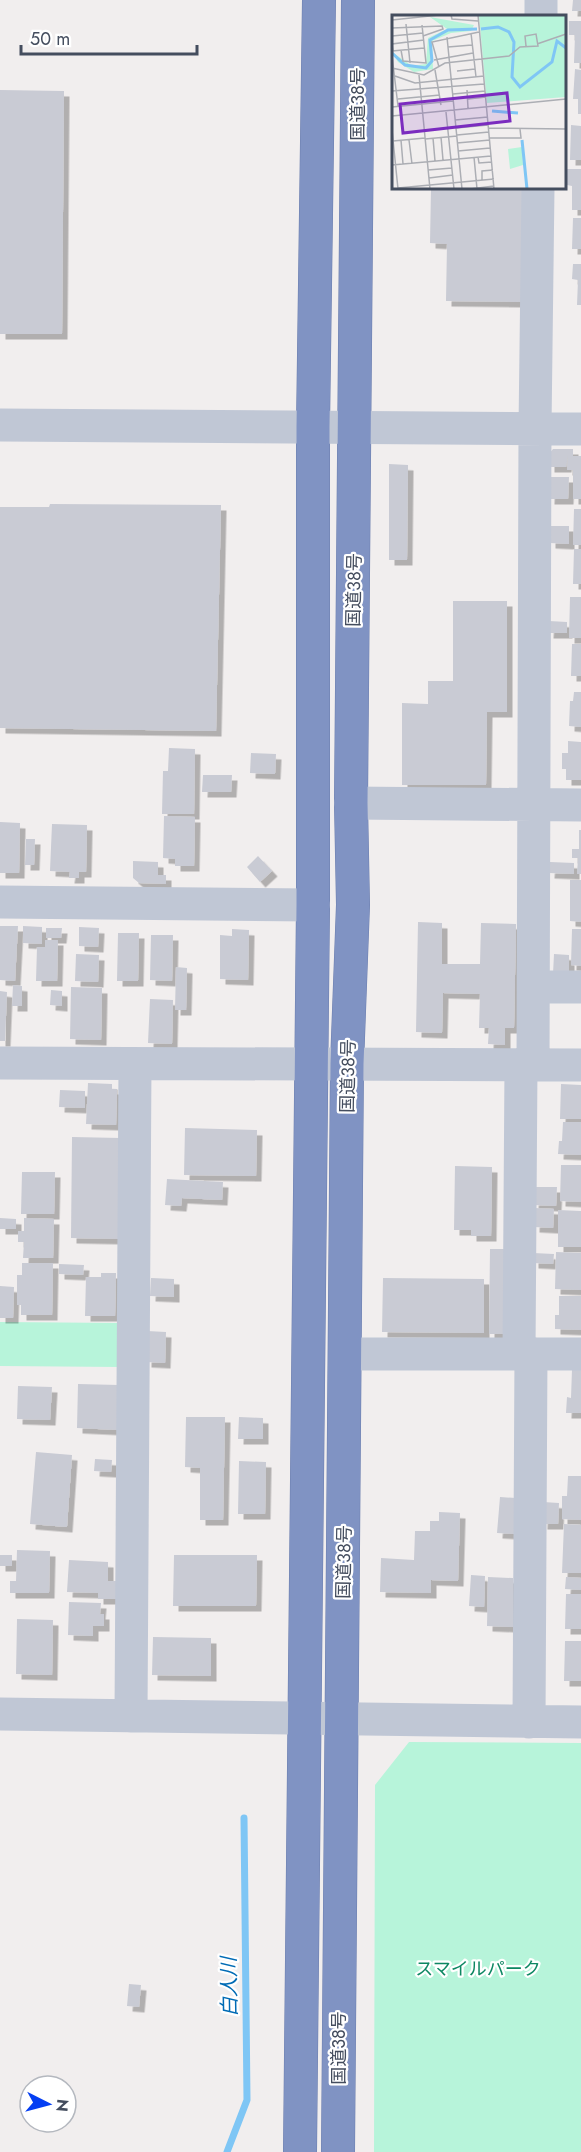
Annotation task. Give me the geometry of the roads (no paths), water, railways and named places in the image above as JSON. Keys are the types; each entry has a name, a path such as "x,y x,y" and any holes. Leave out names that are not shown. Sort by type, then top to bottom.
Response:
{"highway":[{"name":"国道38号","path":"300,2152 312,1065 313,427 319,0"},
{"name":"国道38号","path":"338,2152 347,1064 353,905 351,803 358,0"}],"street":[{"path":"529,1722 525,1353 527,1065 534,987 538,189"},
{"path":"0,425 581,429"},
{"path":"351,803 581,805"},
{"path":"0,902 313,905"},
{"path":"534,987 581,987"},
{"path":"0,1063 581,1065"},
{"path":"131,1716 135,1064"},
{"path":"346,1354 581,1354"},
{"path":"0,1714 581,1722"}],"waterway":[{"name":"白人川","path":"227,2152 247,2100 244,1818"}],"park label":[{"name":"スマイルパーク","path":"478,1969"}]}
